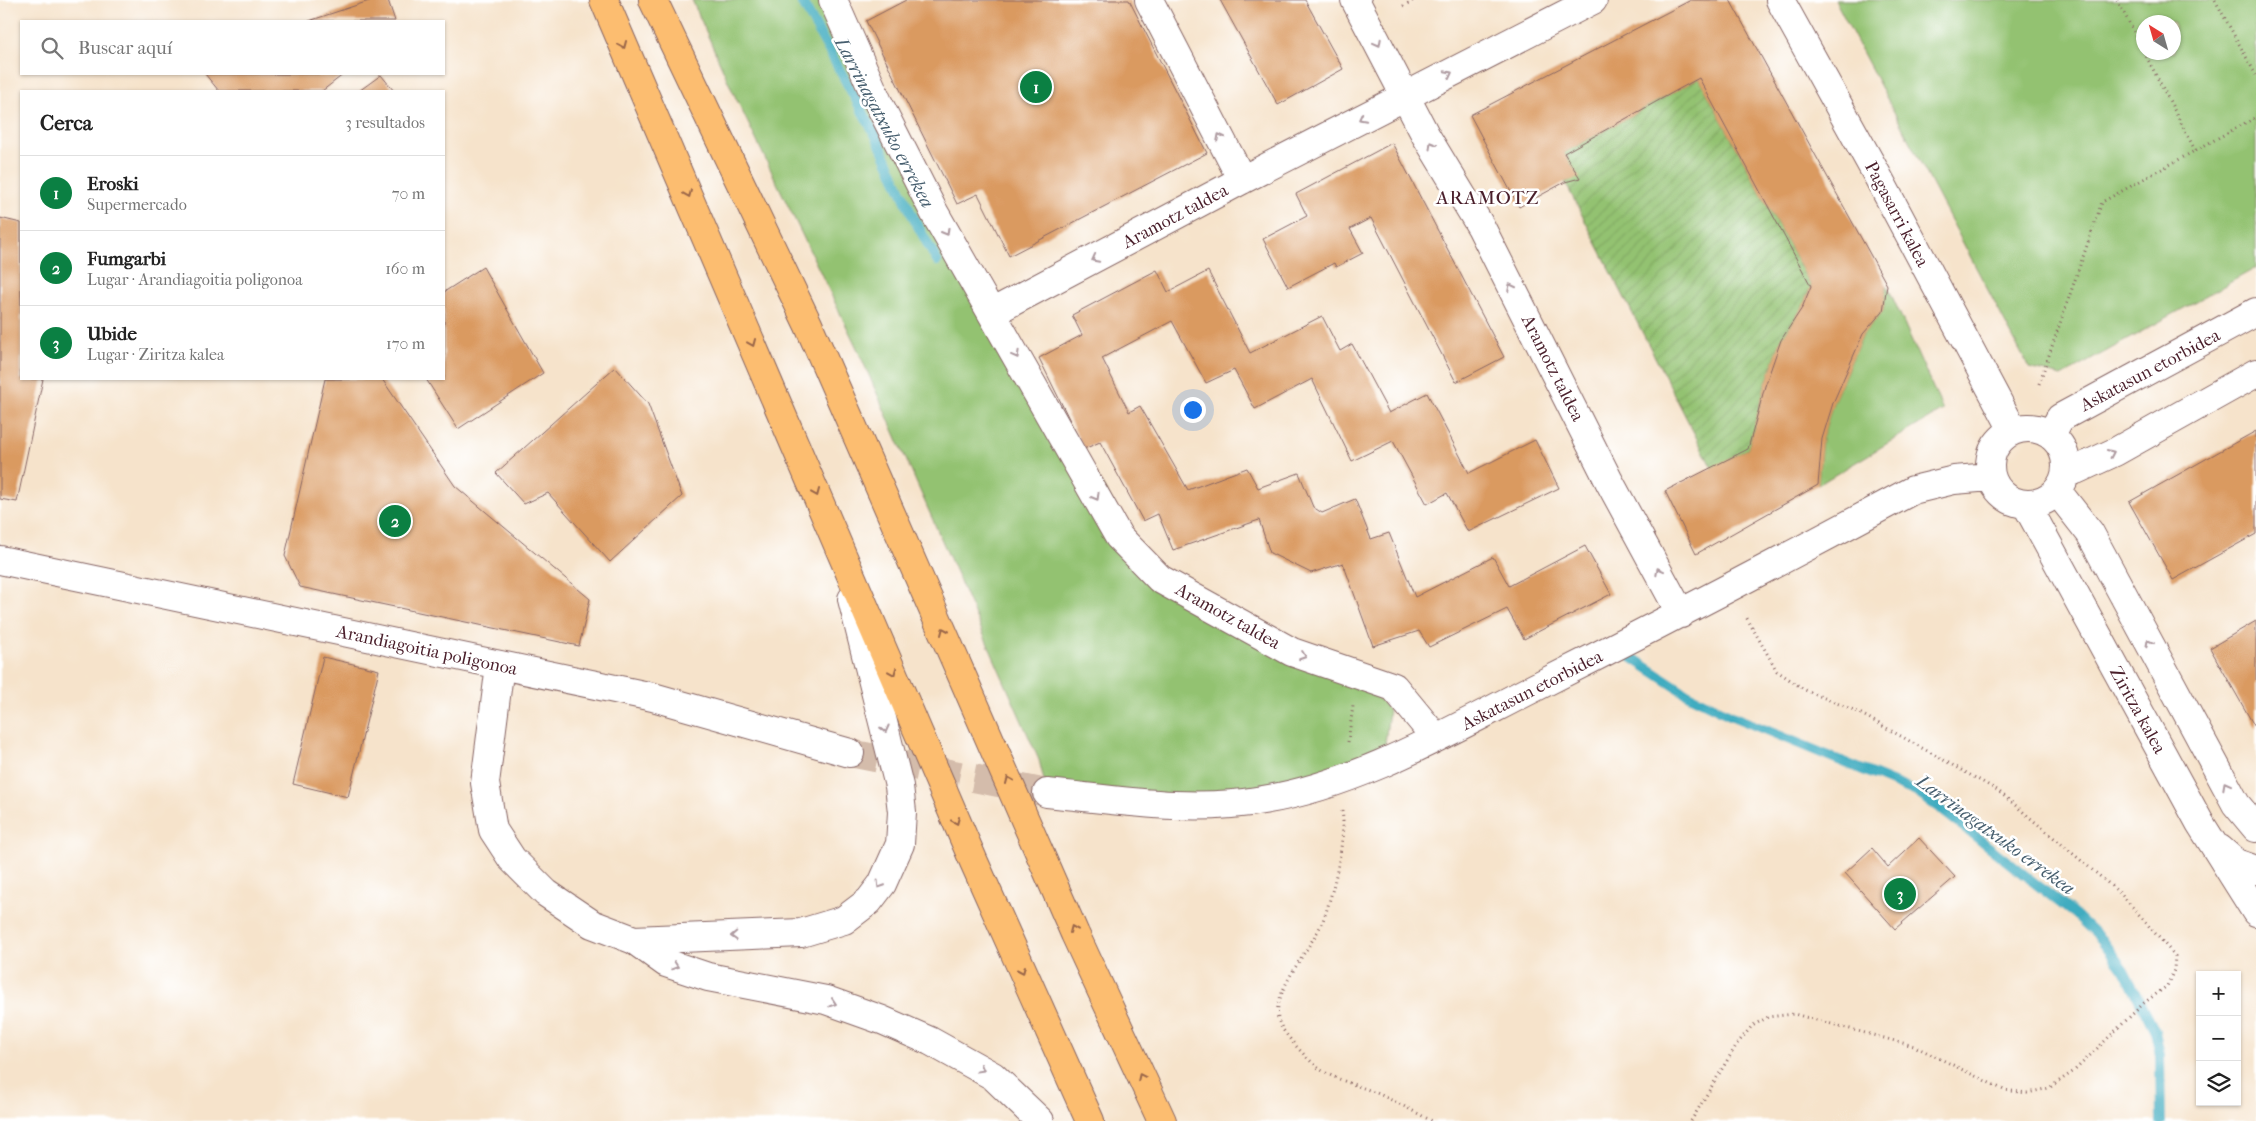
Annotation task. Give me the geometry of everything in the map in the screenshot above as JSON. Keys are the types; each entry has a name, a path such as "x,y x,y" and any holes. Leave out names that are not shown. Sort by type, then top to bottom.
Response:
{"main road":[{"path":"604,0 974,862 1090,1121"},
{"path":"653,0 808,324 1075,934 1162,1121"}],"street":[{"path":"833,0 878,102 934,212 993,312"},
{"path":"1149,0 1242,180"},
{"path":"1355,0 1406,96 1593,0"},
{"name":"Pagasarri kalea","path":"1780,0 1876,173 2013,430"},
{"name":"Aramotz taldea","path":"1436,738 1394,687 1292,652 1160,579 1119,537 1062,440 993,312 1242,180 1406,96 1426,136 1481,227 1609,481 1681,614"},
{"name":"Askatasun etorbidea","path":"2051,434 2060,418 2256,312"},
{"path":"2254,827 2236,804 2061,481 2063,451 2051,434 2032,428 2013,430 2003,436 1991,455 1991,477 1994,486 2008,499 2026,504 2043,501 2061,481 2076,470 2115,452 2256,373"},
{"name":"Askatasun etorbidea","path":"1047,793 1190,807 1263,800 1336,782 1436,738 1681,614 1913,490 1954,480 1991,477"},
{"name":"Ziritza kalea","path":"2026,504 2196,815 2256,912"},
{"path":"634,940 801,933 844,920 869,901 882,884 900,844 902,812 899,786 839,546"},
{"name":"Arandiagoitia poligonoa","path":"0,560 653,697 850,753"},
{"path":"500,665 485,783 493,830 512,859 546,893 592,924 634,940 666,963 708,977 826,1000 882,1020 930,1041 993,1076 1040,1121"},
{"path":"2215,845 2236,862 2256,870"}],"path":[{"path":"1403,6 1414,0"},
{"path":"2117,0 2136,37"},
{"path":"2215,0 2256,75"},
{"path":"2148,60 2195,150"},
{"path":"2040,384 2102,202 2256,116"},
{"path":"1691,1121 1737,1044 1752,1026 1768,1018 1794,1014 1914,1046 2004,1090 2027,1093 2049,1088 2074,1071 2144,1003 2167,986 2174,970 2175,956 2121,894 1997,790 1856,711 1805,690 1778,670 1744,613"},
{"path":"1357,675 1348,739 1336,782 1344,820 1339,860 1322,923 1278,1004 1278,1022 1289,1039 1322,1071 1381,1095 1432,1121"}],"green space":[{"path":"692,0 833,0 934,212 1160,579 1357,675 1389,710 1383,761 1263,800 1047,793 1039,760 856,346 732,90"},
{"path":"1835,0 2256,0 2256,268 2062,376 2029,368"},
{"path":"1699,78 1811,286 1802,308 1781,340 1765,386 1748,449 1712,468 1565,182 1579,177 1564,153"},
{"path":"1887,285 1943,410 1818,485 1822,439 1833,403 1863,334 1883,311"}],"building":[{"path":"372,0 388,0 395,20 312,20"},
{"path":"906,0 1129,0 1207,153 1009,256 978,194 957,204 866,21"},
{"path":"1220,0 1305,0 1343,69 1278,105"},
{"path":"1691,0 1730,0 1887,285 1883,311 1863,334 1833,403 1822,439 1818,485 1696,554 1665,491 1748,449 1765,386 1781,340 1802,308 1811,286 1699,78 1564,153 1580,178 1565,182 1519,207 1470,115"},
{"path":"206,75 343,75 323,90 218,90"},
{"path":"381,75 393,90 360,90"},
{"path":"1392,143 1504,357 1456,382 1371,218 1350,229 1363,253 1336,267 1334,263 1288,287 1263,239 1307,216 1296,194"},
{"path":"0,218 20,223 20,380 43,380 17,502 0,499"},
{"path":"483,267 543,373 458,429 427,380 445,380 445,291"},
{"path":"1157,270 1168,292 1208,271 1250,353 1322,316 1340,351 1352,344 1389,413 1427,393 1469,473 1535,440 1559,488 1468,532 1447,493 1427,504 1393,441 1352,461 1312,379 1255,409 1234,370 1206,383 1172,321 1102,358 1129,412 1140,406 1188,490 1247,468 1258,488 1299,473 1313,507 1322,513 1355,499 1371,539 1389,533 1415,597 1493,557 1509,586 1585,546 1611,594 1524,639 1507,609 1429,647 1419,631 1373,646 1343,563 1311,573 1270,553 1259,520 1173,550 1158,514 1143,521 1100,442 1084,449 1039,358 1082,335 1072,315"},
{"path":"615,367 648,404 682,496 610,562 548,493 524,504 496,473"},
{"path":"325,380 383,380 455,486 590,599 579,646 300,587 285,556"},
{"path":"2256,431 2256,534 2173,580 2129,502"},
{"path":"2256,621 2256,729 2210,648"},
{"path":"323,657 379,670 348,797 293,784"},
{"path":"1919,838 1955,877 1895,929 1845,873 1872,848 1888,867"}],"waterway":[{"name":"Larrinagatxuko errekea","path":"801,0 876,136 914,219 937,261"},
{"name":"Larrinagatxuko errekea","path":"1631,657 1687,694 1732,716 1916,792 1938,807 2078,917 2101,939 2124,970 2155,1031 2160,1055 2161,1121"}],"tunnel":[{"path":"850,753 1047,793"}],"place":[{"name":"Eroski","path":"1036,87"},
{"name":"Fumgarbi","path":"395,521"},
{"name":"Ubide","path":"1900,894"}],"district":[{"name":"ARAMOTZ","path":"1488,197"}]}
